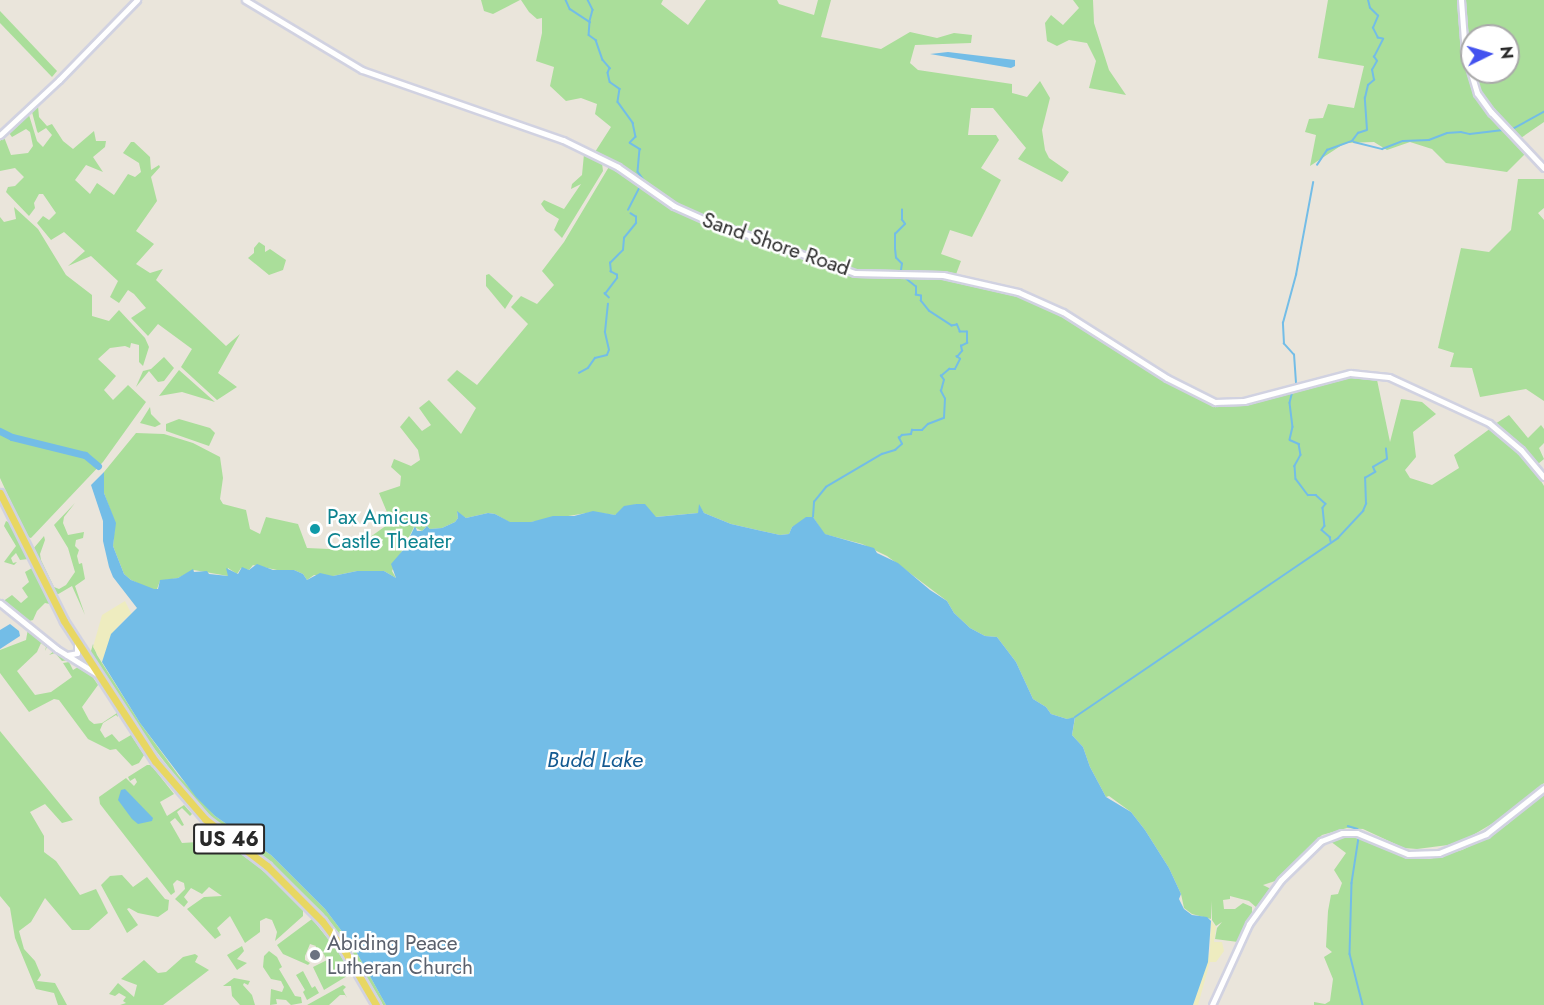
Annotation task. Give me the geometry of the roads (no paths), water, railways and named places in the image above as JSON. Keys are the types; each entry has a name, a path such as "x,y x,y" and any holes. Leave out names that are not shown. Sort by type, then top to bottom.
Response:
{"main road":[{"name":"US 46","path":"0,493 55,606 150,753 180,792 211,825 267,866 322,921 344,950 376,1005"}],"street":[{"path":"0,135 59,80 137,0"},
{"name":"Sand Shore Road","path":"245,0 362,70 563,140 618,167 666,201 690,214 849,271 868,274 943,275 983,283 1041,301 1088,326 1167,378 1215,402 1237,403 1350,373 1389,377 1489,423 1521,450 1544,477"},
{"path":"1461,0 1465,53 1477,93 1491,112 1544,168"},
{"path":"0,603 66,654 99,675"},
{"path":"66,654 76,654 76,641"},
{"path":"1212,1005 1249,924 1281,880 1321,841 1342,833 1359,833 1408,854 1439,853 1486,834 1544,788"}],"water":[{"path":"948,52 1015,60 1015,66 1011,68 930,54"},
{"name":"Budd Lake","path":"104,472 104,493 116,523 113,546 124,574 131,580 154,589 158,589 160,580 178,578 193,569 194,572 207,571 209,574 228,576 226,568 238,574 242,567 249,570 257,564 273,570 294,570 303,574 307,580 320,573 333,576 357,571 384,571 396,578 391,564 404,549 415,526 417,531 422,531 427,526 430,529 442,528 455,522 458,518 457,511 466,518 488,513 510,522 531,522 553,516 574,516 593,511 615,515 624,506 636,504 645,504 656,517 698,513 699,504 704,513 731,524 780,535 789,534 792,527 806,517 813,517 825,534 874,548 877,553 898,563 947,601 954,613 970,628 985,636 997,637 1016,662 1033,699 1046,707 1051,714 1067,719 1075,717 1072,735 1083,747 1090,767 1106,797 1131,812 1145,830 1169,868 1181,894 1179,899 1184,909 1192,915 1207,917 1211,921 1208,962 1193,1005 386,1005 353,946 325,909 271,855 215,816 196,797 140,723 102,662 111,634 137,608 113,577 109,567 103,541 103,521 91,485"},
{"path":"10,624 19,631 20,636 0,649 0,630"},
{"path":"125,789 153,818 152,821 138,824 132,819 118,800 121,790"}],"waterway":[{"path":"566,0 570,9 590,22 589,35 596,40 603,60 610,68 608,73 610,82 620,89 618,102 633,123 636,137 630,143 640,149 638,172 644,180"},
{"path":"588,0 593,10 590,21"},
{"path":"1317,165 1327,150 1352,141 1358,133 1367,130 1365,98 1368,85 1374,80 1372,70 1377,61 1374,57 1383,39 1378,38 1373,28 1378,16 1370,8 1368,0"},
{"path":"1511,130 1544,112"},
{"path":"1354,142 1382,149 1403,141 1429,140 1447,133 1470,134 1503,130"},
{"path":"1296,383 1294,355 1284,344 1283,323 1296,275 1313,183"},
{"path":"628,210 640,186"},
{"path":"901,270 902,264 896,258 895,234 905,224 902,220 902,210"},
{"path":"609,298 605,294 617,278 617,275 611,272 610,263 623,250 624,238 636,223 636,217 631,214"},
{"path":"813,517 814,502 826,487 882,454 895,450 902,444 899,438 902,435 911,434 912,430 922,430 928,424 944,418 945,399 941,391 944,380 941,376 949,369 955,369 960,359 957,357 962,351 961,346 967,343 967,332 960,332 957,325 952,326 929,311 921,301 921,296 916,295 916,287 905,278"},
{"path":"579,373 588,368 595,358 607,355 609,350 605,332 608,304"},
{"path":"1293,391 1290,403 1293,427 1290,440 1299,444 1301,455 1295,466 1296,479 1308,495 1316,495 1326,504 1323,508 1325,526 1322,530 1331,541"},
{"path":"0,431 12,437 85,455 98,466"},
{"path":"1075,717 1338,538 1363,511 1366,504 1365,478 1375,472 1373,467 1387,459 1386,449"},
{"path":"1348,826 1358,829"},
{"path":"1359,838 1352,883 1350,954 1363,1005"}],"place":[{"name":"Pax Amicus Castle Theater","path":"315,529"},
{"name":"Abiding Peace Lutheran Church","path":"315,955"}]}
